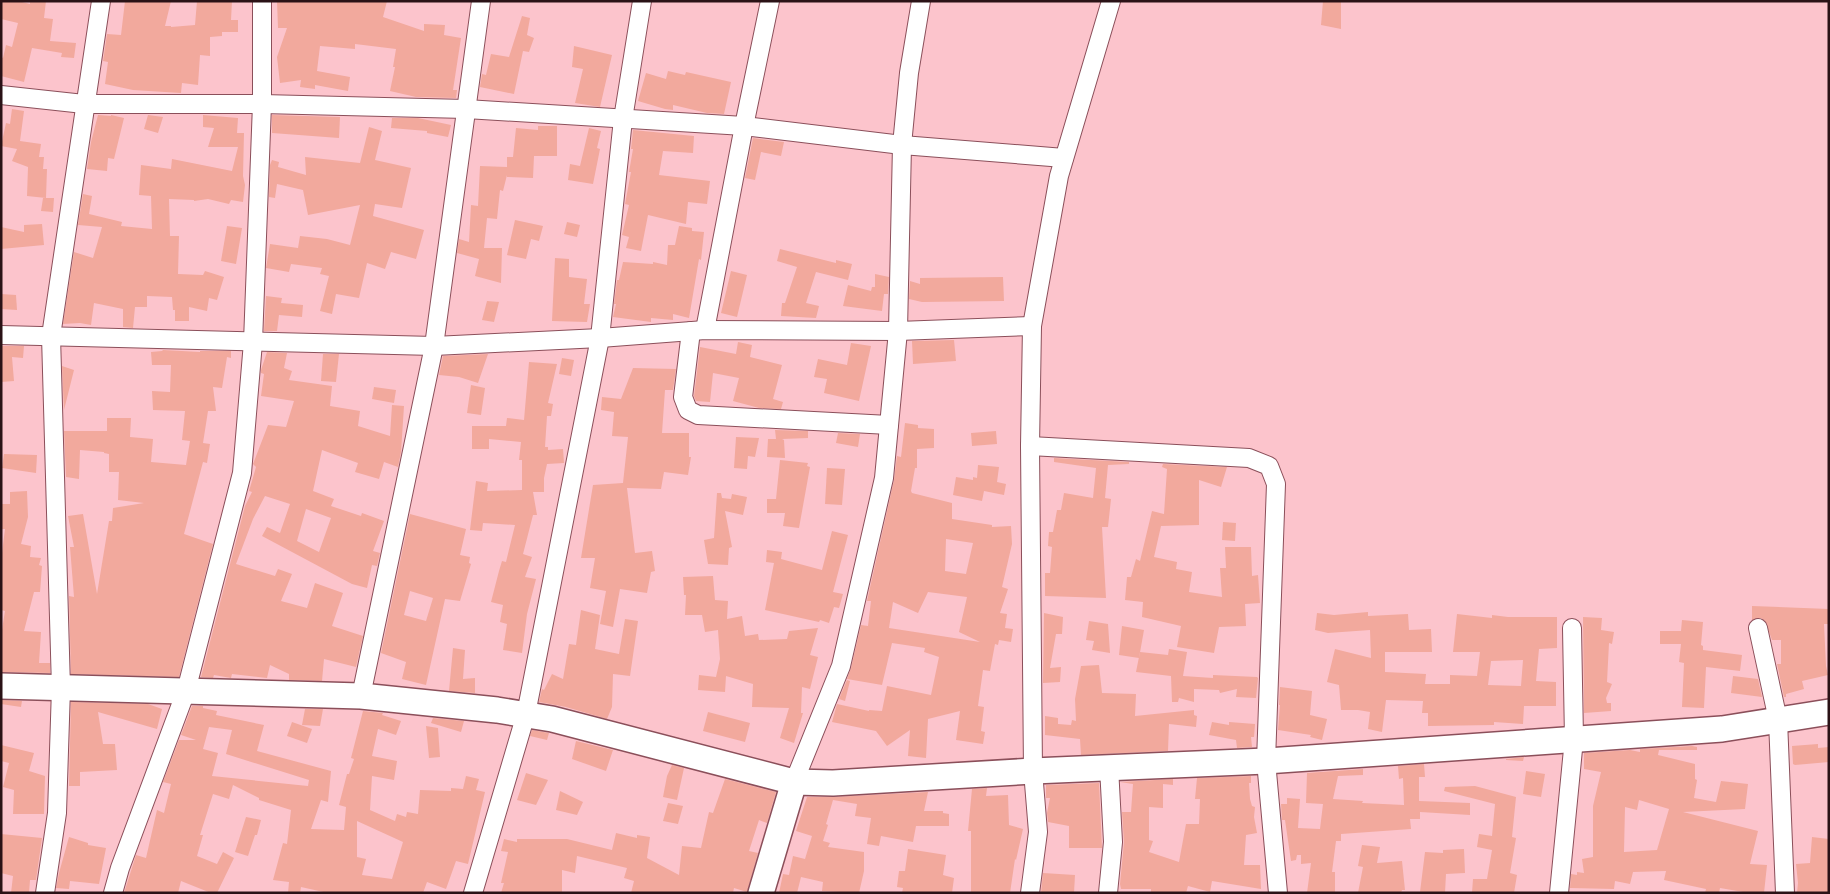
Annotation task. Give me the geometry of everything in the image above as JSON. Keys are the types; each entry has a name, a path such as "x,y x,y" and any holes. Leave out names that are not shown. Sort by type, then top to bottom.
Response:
{"street":[{"path":"45,893 57,813 61,688 51,336 84,104 101,1"},
{"path":"113,893 123,859 186,691 242,473 253,342 262,104 262,1"},
{"path":"361,696 434,346 481,1"},
{"path":"473,893 526,714 600,338 623,119 642,1"},
{"path":"770,1 744,126 682,397 688,410 698,415 889,426"},
{"path":"761,893 794,782 841,666 884,478 898,331 902,145 909,72 921,1"},
{"path":"1030,893 1038,832 1034,770 1030,446 1032,326 1059,176 1111,1"},
{"path":"1,94 84,104 262,104 466,109 744,126 902,145 1064,158"},
{"path":"1,335 434,346 600,338 698,330 898,331 1032,326"},
{"path":"1030,446 1249,458 1269,466 1276,484 1266,761 1278,893"},
{"path":"1559,893 1574,739 1572,628"},
{"path":"1758,628 1778,720 1785,893"},
{"path":"1,686 361,696 497,710 552,719 794,782 834,782 1034,770 1266,761 1722,729 1829,712"},
{"path":"1108,893 1113,842 1109,767"}],"building":[{"path":"1,1 18,1 30,4 30,1 46,1 44,18 53,19 50,41 76,43 74,58 61,57 62,53 32,48 24,82 1,76 1,57 3,58 6,45 12,47 18,23 1,19"},
{"path":"125,1 171,1 165,26 171,27 195,25 197,1 232,1 231,20 238,20 238,32 222,32 222,36 210,37 210,56 200,55 198,85 182,83 181,93 133,90 105,84 108,62 103,61 107,34 121,35"},
{"path":"277,1 387,1 383,17 424,31 424,24 445,25 444,35 461,38 453,90 457,90 456,98 416,97 390,91 395,67 393,67 396,49 355,44 355,49 320,46 317,71 350,77 348,91 315,85 315,89 300,87 301,80 280,83 277,57 287,28 278,28"},
{"path":"1323,1 1341,1 1341,29 1321,25"},
{"path":"522,16 530,18 527,35 534,38 529,52 523,51 514,94 480,87 482,74 486,75 491,54 509,57"},
{"path":"574,46 612,55 600,107 575,103 583,69 572,67"},
{"path":"668,71 685,75 686,72 731,82 724,114 707,113 673,105 673,110 665,109 638,101 646,73 666,79"},
{"path":"12,109 24,111 20,141 41,144 39,157 44,157 43,169 47,169 46,198 27,196 28,167 12,161 17,149 1,146 6,123 10,124"},
{"path":"98,115 124,118 114,159 108,158 107,171 87,169"},
{"path":"148,115 163,117 158,133 144,129"},
{"path":"203,115 238,118 237,133 244,133 243,176 245,185 243,202 231,200 229,204 208,199 194,201 169,199 170,236 179,236 178,274 203,275 205,271 224,277 217,300 209,298 207,311 189,307 189,321 175,321 172,297 147,296 147,307 135,307 133,328 123,327 123,309 94,303 91,325 80,323 63,324 74,252 93,258 102,227 78,225 83,194 92,196 89,214 122,222 121,226 152,229 151,196 139,195 141,165 171,169 172,159 232,171 238,147 208,147 214,128 203,127"},
{"path":"272,115 340,117 339,138 272,133"},
{"path":"392,118 418,118 451,125 448,137 427,133 427,131 391,128"},
{"path":"538,126 557,126 557,156 534,156 533,178 507,177 507,175 503,191 500,190 497,219 487,218 484,248 502,248 501,283 475,276 479,259 457,253 459,239 469,242 471,205 478,206 480,166 507,167 507,157 513,157 516,128 538,130"},
{"path":"369,127 382,131 375,160 411,168 402,208 375,204 373,216 424,230 416,259 391,252 385,269 367,263 359,298 336,294 332,314 320,311 329,276 320,274 322,268 291,264 289,272 266,268 270,244 298,248 300,236 327,239 350,245 360,205 308,215 303,190 277,184 275,198 269,197 270,165 272,160 279,162 278,167 306,175 305,157 360,163"},
{"path":"589,128 601,131 597,148 600,149 593,184 568,180 570,164 580,166"},
{"path":"633,130 694,136 693,153 663,151 659,175 710,181 707,204 688,202 686,224 648,215 641,251 626,248 629,237 622,235 629,205 625,204 631,172 629,172 633,149 631,149"},
{"path":"753,138 784,142 781,156 761,152 755,180 745,178"},
{"path":"43,198 54,198 53,212 41,211"},
{"path":"515,220 543,226 539,241 531,239 526,259 507,255"},
{"path":"567,222 580,225 577,237 564,234"},
{"path":"42,224 44,245 1,249 1,227 24,232 24,225"},
{"path":"227,226 242,228 236,264 221,261"},
{"path":"679,226 692,228 692,231 704,232 701,260 699,259 689,318 673,314 673,320 651,318 651,322 613,317 616,304 614,304 617,280 619,280 623,262 653,264 653,262 667,265 668,245 675,245"},
{"path":"780,249 836,263 836,260 852,264 848,280 816,272 806,303 819,306 816,318 781,316 782,303 785,303 797,267 777,261"},
{"path":"555,258 569,259 569,277 587,279 584,304 590,304 587,322 552,321"},
{"path":"731,271 747,275 737,317 721,313"},
{"path":"875,274 889,277 888,294 884,294 882,311 843,306 848,285 871,291 872,287 875,287"},
{"path":"1003,277 1004,301 922,302 909,299 910,281 920,284 920,278"},
{"path":"1,294 16,295 17,310 1,309"},
{"path":"266,296 282,298 281,303 303,305 302,317 279,315 277,331 264,331"},
{"path":"487,301 499,302 494,322 482,320"},
{"path":"954,340 956,361 913,364 912,341"},
{"path":"738,342 752,345 750,357 782,365 773,399 783,402 781,409 759,408 733,401 739,378 713,373 710,402 696,401 694,396 700,347 736,354"},
{"path":"851,343 871,346 859,401 824,393 827,379 814,377 818,359 847,365"},
{"path":"1,346 24,346 23,358 12,357 14,381 1,382"},
{"path":"163,350 231,351 231,358 227,357 222,388 213,387 216,411 208,411 203,443 210,444 207,463 203,462 184,534 213,544 179,677 71,674 69,596 74,597 70,547 74,547 68,516 83,514 97,594 109,521 112,521 113,508 144,503 118,500 119,472 109,472 109,454 104,452 80,450 79,479 66,477 64,431 107,431 107,418 131,418 130,437 153,439 151,462 186,465 190,441 182,440 185,411 153,410 152,391 170,392 171,365 152,365 151,352"},
{"path":"267,352 287,353 284,368 292,371 289,380 332,386 330,406 360,411 358,426 390,436 392,405 404,406 401,452 398,467 384,462 379,479 355,472 358,463 322,450 313,491 334,499 331,506 361,516 362,513 384,521 373,551 380,553 377,566 372,565 367,588 352,584 262,536 267,527 280,533 290,504 265,496 253,519 236,564 275,576 278,569 292,574 281,601 307,608 315,583 343,593 332,626 363,636 356,667 324,659 322,681 289,680 289,674 270,665 267,678 232,674 231,678 214,675 213,678 201,677 245,506 252,492 249,491 256,467 253,464 268,425 286,427 294,401 261,396 264,374 261,373","holes":["306,509 331,518 319,552 297,541"]},
{"path":"323,354 339,354 336,382 321,381"},
{"path":"488,354 478,383 459,377 439,375 443,356"},
{"path":"562,358 574,360 571,376 559,374"},
{"path":"529,362 557,364 548,403 553,404 551,416 547,416 545,447 548,447 548,450 563,449 564,463 547,464 544,492 533,492 537,515 533,515 523,554 532,557 525,577 536,579 527,614 522,653 503,650 507,624 500,622 503,605 491,602 502,561 506,562 515,525 483,523 482,531 470,530 476,481 488,483 487,491 522,490 522,460 519,460 521,442 489,439 489,449 472,449 472,426 506,426 507,418 524,420"},
{"path":"62,366 74,370 64,410"},
{"path":"633,368 676,369 673,390 665,390 662,433 689,433 689,457 691,457 688,475 664,472 661,489 627,488 635,553 652,551 655,571 651,572 647,593 620,589 613,627 600,624 606,591 590,588 595,558 581,558 593,485 623,483 628,437 612,436 614,412 601,410 602,397 621,399"},
{"path":"471,385 485,388 481,415 467,413"},
{"path":"374,387 396,390 394,403 372,399"},
{"path":"905,423 918,425 918,428 934,429 934,448 917,449 917,468 915,468 912,493 952,503 952,519 992,525 992,527 1011,526 1012,544 1002,587 1008,589 1000,613 1007,614 1005,628 1013,629 1011,642 999,640 998,645 995,644 990,671 983,670 978,706 984,707 981,731 985,732 983,744 956,740 960,711 928,719 926,758 908,756 910,730 887,746 876,731 832,722 837,704 869,711 882,711 887,686 931,695 939,657 924,652 925,648 892,643 882,685 847,679 861,625 868,626 871,601 867,601 894,480 897,456 901,457","holes":["946,539 973,543 966,574 945,571","928,592 967,597 959,632 980,642 889,628 893,602 918,613"]},
{"path":"775,430 808,431 808,438 782,439 784,440 785,458 767,457 768,439 776,439"},
{"path":"996,431 997,444 972,446 971,433"},
{"path":"838,433 860,434 858,447 836,443"},
{"path":"736,437 759,438 755,457 748,456 747,469 734,468"},
{"path":"4,454 37,455 36,473 2,468"},
{"path":"1054,458 1129,462 1129,464 1108,465 1105,498 1111,499 1108,527 1102,527 1106,598 1045,596 1045,573 1050,573 1052,547 1048,546 1049,532 1053,532 1057,510 1061,510 1064,493 1093,498 1096,468 1054,462"},
{"path":"780,460 808,463 807,466 810,467 799,528 783,526 785,513 767,513 767,499 776,499"},
{"path":"1163,464 1227,467 1221,487 1199,480 1199,525 1161,526 1154,557 1177,562 1176,569 1192,572 1189,592 1222,597 1220,568 1226,568 1225,547 1251,547 1252,576 1258,575 1260,603 1245,604 1246,626 1219,627 1214,653 1177,647 1181,626 1142,617 1143,602 1125,600 1127,577 1131,577 1136,559 1140,561 1152,511 1164,514 1167,469 1162,467"},
{"path":"978,465 999,467 997,482 1006,484 1004,495 984,491 982,501 953,495 956,477 973,480 973,477 977,478"},
{"path":"827,468 845,469 842,505 825,504"},
{"path":"27,491 28,517 21,544 31,546 30,557 41,558 39,565 42,566 40,592 34,592 24,631 41,632 39,663 50,663 50,673 1,672 1,636 5,611 1,610 1,561 5,529 1,529 1,504 10,504 10,492"},
{"path":"717,493 721,493 722,498 731,499 732,494 747,497 743,515 725,511 732,547 729,548 728,565 708,564 704,540 714,538"},
{"path":"410,514 466,529 460,555 470,557 469,563 471,564 460,601 445,599 426,685 402,679 406,662 381,653","holes":["410,591 433,598 426,621 404,615"]},
{"path":"1223,522 1236,523 1235,541 1222,540"},
{"path":"832,531 848,535 833,592 843,594 839,608 834,607 829,623 765,610 774,563 766,562 767,550 782,552 781,559 822,570"},
{"path":"713,576 715,600 728,601 727,619 742,616 745,636 758,634 759,640 787,639 789,631 818,628 810,655 818,657 810,689 802,687 801,713 803,713 794,743 780,738 789,708 752,707 753,684 726,676 725,692 698,690 699,675 716,677 720,659 718,630 705,632 702,615 685,615 686,595 684,595 683,577"},
{"path":"1752,606 1829,609 1829,624 1824,624 1828,675 1802,681 1804,689 1786,694 1786,697 1784,697 1777,664 1781,664 1781,640 1772,640 1765,621 1761,618 1752,620"},
{"path":"581,610 600,615 595,649 619,654 625,619 638,621 630,676 613,674 612,707 607,719 566,707 539,702 542,689 544,690 552,674 563,679 569,644 576,645"},
{"path":"1368,612 1368,616 1408,614 1409,630 1431,629 1432,652 1385,652 1385,672 1426,674 1425,684 1450,684 1450,675 1477,676 1480,652 1453,652 1457,614 1492,618 1492,615 1508,617 1557,617 1557,648 1539,649 1536,681 1556,682 1556,706 1524,706 1523,724 1494,722 1494,725 1428,726 1428,713 1422,713 1423,701 1386,700 1382,732 1368,729 1370,712 1341,710 1339,685 1327,682 1335,649 1371,658 1370,630 1328,633 1315,630 1317,613 1334,615","holes":["1523,660 1521,686 1488,685 1491,661"]},
{"path":"1044,613 1063,617 1062,634 1056,634 1050,668 1061,667 1060,682 1043,683"},
{"path":"1583,617 1602,618 1601,630 1614,632 1612,644 1609,643 1607,682 1612,684 1606,698 1607,703 1611,703 1611,711 1584,713"},
{"path":"1682,620 1703,622 1701,645 1703,650 1742,655 1740,671 1706,667 1704,708 1682,707 1684,663 1679,662 1681,644 1660,644 1660,631 1681,631"},
{"path":"1089,621 1108,624 1110,653 1092,650 1094,641 1086,640"},
{"path":"1122,626 1144,630 1139,658 1119,655"},
{"path":"453,648 465,650 463,679 475,678 475,693 449,691"},
{"path":"1169,649 1187,652 1183,676 1213,678 1213,675 1257,677 1256,698 1236,697 1237,689 1220,693 1219,690 1194,689 1194,702 1179,698 1178,702 1172,702 1171,676 1136,672 1140,652 1168,655"},
{"path":"1099,665 1102,693 1136,694 1135,716 1194,710 1194,715 1197,716 1196,727 1169,724 1168,751 1081,755 1080,739 1045,735 1045,716 1058,718 1058,724 1071,725 1072,720 1076,721 1075,699 1081,666"},
{"path":"1733,676 1758,679 1762,697 1731,693"},
{"path":"847,680 850,681 845,701 839,699"},
{"path":"1280,687 1312,691 1310,715 1327,719 1322,740 1310,737 1311,735 1278,730"},
{"path":"1,700 22,701 21,707 1,704"},
{"path":"71,702 148,704 162,709 157,729 98,712 103,744 115,744 117,770 80,772 80,786 69,786"},
{"path":"192,706 203,706 203,708 217,711 216,715 264,725 257,751 331,771 328,802 321,800 311,829 344,830 346,807 339,805 347,774 349,774 354,759 351,758 363,711 383,713 382,715 401,721 396,735 378,729 372,756 397,761 394,780 372,776 370,810 395,821 397,814 406,817 407,812 418,814 420,790 451,791 451,788 463,789 466,776 479,779 476,790 485,792 468,864 456,861 446,889 427,882 423,893 328,893 301,887 300,893 288,893 289,882 273,880 283,843 287,844 291,810 259,800 259,798 233,785 229,799 213,794 200,835 203,835 197,856 217,864 223,852 234,858 217,893 211,893 181,881 178,893 124,893 136,855 146,858 157,810 164,813 171,784 163,782 179,740 196,740 181,735","holes":["209,727 232,730 226,754 309,780 308,786 212,776 218,753 203,749","357,821 403,842 392,879 362,875 366,859 357,857"]},
{"path":"305,709 323,709 320,726 302,725"},
{"path":"708,712 750,723 745,742 703,731"},
{"path":"433,718 464,721 461,732 431,723"},
{"path":"292,722 312,729 307,743 287,736"},
{"path":"1212,722 1229,725 1229,722 1255,724 1254,737 1251,737 1252,747 1237,748 1236,740 1209,735"},
{"path":"426,726 438,728 440,757 429,758"},
{"path":"532,730 549,733 547,740 530,736"},
{"path":"576,741 613,750 606,771 572,759"},
{"path":"1818,744 1818,748 1829,747 1829,762 1793,764 1792,746"},
{"path":"1,745 34,753 29,771 45,776 44,814 13,814 14,790 3,787 9,763 1,761"},
{"path":"1697,747 1697,750 1659,750 1658,755 1695,764 1695,779 1697,780 1694,798 1716,802 1721,781 1748,784 1745,809 1683,812 1758,831 1750,864 1767,865 1764,893 1749,893 1720,888 1719,893 1705,893 1706,889 1664,880 1666,871 1633,872 1630,884 1615,881 1614,889 1570,888 1571,874 1577,875 1577,872 1584,873 1582,859 1593,857 1593,806 1601,772 1584,769 1584,753 1630,750 1640,752 1640,749","holes":["1639,800 1669,809 1657,850 1624,852 1625,807 1637,810"]},
{"path":"1524,757 1523,761 1506,760 1506,759"},
{"path":"1424,764 1425,777 1419,777 1419,801 1470,803 1470,815 1420,812 1420,819 1410,819 1411,829 1341,834 1341,841 1336,841 1332,872 1335,872 1335,893 1307,893 1311,863 1301,864 1301,855 1297,855 1296,860 1291,861 1285,820 1282,820 1281,804 1287,804 1287,798 1300,799 1298,828 1320,829 1323,804 1306,803 1307,773 1363,769 1363,775 1338,776 1333,799 1363,801 1362,803 1404,805 1403,778 1399,779 1398,766"},
{"path":"672,765 684,768 677,800 663,797 667,776"},
{"path":"1526,771 1545,774 1541,797 1523,794"},
{"path":"526,773 548,780 536,805 517,800"},
{"path":"1251,776 1251,783 1249,783 1250,799 1252,806 1255,807 1254,817 1257,833 1246,835 1244,865 1260,865 1261,889 1212,881 1210,892 1188,886 1186,893 1151,893 1151,889 1121,889 1124,842 1122,812 1131,812 1133,784 1120,782 1173,779 1173,785 1163,784 1163,808 1149,807 1149,840 1153,841 1149,852 1179,862 1186,824 1199,824 1200,799 1195,799 1197,778"},
{"path":"725,779 776,792 767,823 759,820 749,851 758,853 747,892 734,888 733,893 631,893 634,881 624,878 627,868 577,856 575,873 562,870 562,893 501,893 504,883 501,883 508,852 501,851 504,839 517,842 517,839 567,839 612,850 616,833 637,838 637,835 650,837 647,858 679,875 682,846 701,848 709,812 713,813"},
{"path":"1099,783 1102,848 1069,848 1069,826 1048,822 1047,813 1050,798 1046,798 1046,785"},
{"path":"1475,786 1516,797 1512,837 1516,838 1510,873 1517,875 1514,893 1472,893 1473,879 1487,879 1492,850 1477,847 1479,834 1492,836 1495,804 1444,791 1445,787"},
{"path":"987,788 986,796 1008,795 1009,825 1023,829 1015,859 1010,893 971,892 971,831 968,831 972,789"},
{"path":"560,791 583,802 577,815 556,810"},
{"path":"928,792 924,811 943,811 943,813 949,814 949,826 916,826 913,842 881,836 879,846 867,844 871,818 855,816 857,804 833,800 823,841 830,843 828,847 864,852 864,871 859,893 822,891 823,882 801,877 797,893 779,893 783,874 789,875 793,856 805,859 812,836 796,831 807,797"},
{"path":"668,803 683,806 678,824 663,821"},
{"path":"246,817 261,820 248,856 235,852"},
{"path":"1,834 42,838 36,880 30,880 29,893 11,893 13,876 1,873"},
{"path":"69,837 88,843 88,845 106,848 99,884 70,881 69,889 56,888"},
{"path":"1812,837 1829,839 1829,893 1797,893 1796,864 1810,863"},
{"path":"1362,845 1380,847 1377,863 1402,861 1405,890 1402,890 1401,893 1358,893 1363,867 1358,866"},
{"path":"908,849 946,855 943,875 954,878 952,893 902,893 903,888 897,887 899,871 905,871"},
{"path":"1464,849 1465,873 1446,874 1445,893 1420,892 1425,852 1443,853 1443,850"},
{"path":"1043,873 1075,875 1074,893 1041,893"}]}
